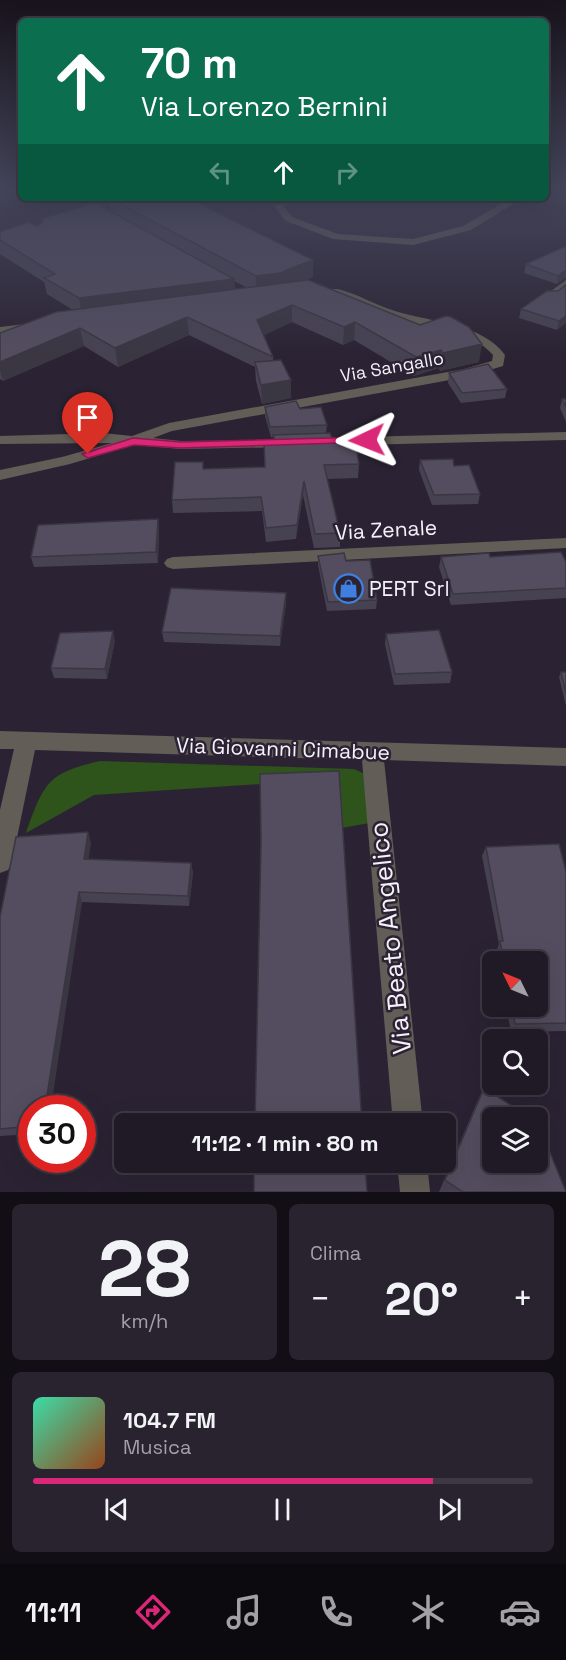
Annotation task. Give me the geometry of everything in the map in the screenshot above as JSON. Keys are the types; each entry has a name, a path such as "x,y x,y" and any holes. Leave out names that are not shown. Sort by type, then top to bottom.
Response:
{"street":[{"path":"551,296 566,283"},
{"name":"Via Sangallo","path":"133,441 169,427 466,373 498,363 499,355 491,345 469,334 389,313 338,292 299,294"},
{"path":"0,331 45,325"},
{"name":"Via Sangallo","path":"0,440 103,437 192,445 433,437 566,436"},
{"path":"0,475 65,461 133,441"},
{"name":"Via Zenale","path":"172,562 566,543"},
{"name":"Via Giovanni Cimabue","path":"0,740 566,757"},
{"path":"0,862 26,742"},
{"name":"Via Beato Angelico","path":"372,752 407,1113"},
{"path":"413,1173 415,1192"}],"green space":[{"path":"100,761 354,769 365,774 370,823 341,828 336,779 94,795 26,833 43,791 50,783 69,770"}],"building":[{"path":"9,246 173,246 234,279 79,298 44,278 55,274"},
{"path":"199,246 284,246 313,260 284,271 288,272 256,276"},
{"path":"566,246 566,270 558,276 526,264"},
{"path":"308,280 420,325 446,316 451,317 469,327 482,344 443,353 441,350 416,357 355,322 344,327 292,305 257,320 273,357 187,317 115,348 80,328 0,362 0,333 56,312"},
{"path":"566,285 566,316 559,321 521,309 547,291 558,291"},
{"path":"281,360 291,380 261,385 255,362"},
{"path":"488,364 507,389 462,393 449,373"},
{"path":"296,401 300,409 321,407 327,425 270,427 265,407"},
{"path":"330,433 333,441 355,440 359,464 324,465 340,533 315,534 304,481 297,525 266,528 261,497 172,500 175,462 203,462 203,469 265,467 264,443 276,443 273,435"},
{"path":"453,459 454,466 469,465 480,494 434,495 420,460"},
{"path":"158,519 156,552 31,557 38,525"},
{"path":"561,552 566,562 566,588 453,594 441,557 489,553 490,557"},
{"path":"344,553 346,561 370,560 377,600 328,602 318,556"},
{"path":"171,588 286,593 280,636 162,632"},
{"path":"439,630 452,672 395,674 386,634"},
{"path":"113,631 105,669 51,668 60,633"},
{"path":"561,672 566,672 566,693"},
{"path":"339,771 361,1113 255,1113 261,842 260,774"},
{"path":"88,832 84,859 191,863 188,896 79,892 47,1095 18,1095 18,1127 0,1129 0,917 16,837"},
{"path":"559,844 566,872 566,1023 515,1024 514,1017 548,1017 548,951 502,951 500,941 503,941 486,847"},
{"path":"482,1093 482,1095 495,1095 514,1107 482,1107 482,1173 548,1173 548,1147 566,1192 463,1192 445,1180 448,1173 456,1173 456,1154"},
{"path":"254,1173 366,1173 367,1192 254,1192"}],"place":[{"name":"PERT Srl","path":"348,589"}],"route":[{"path":"88,454 133,441 181,445 367,440"}]}
